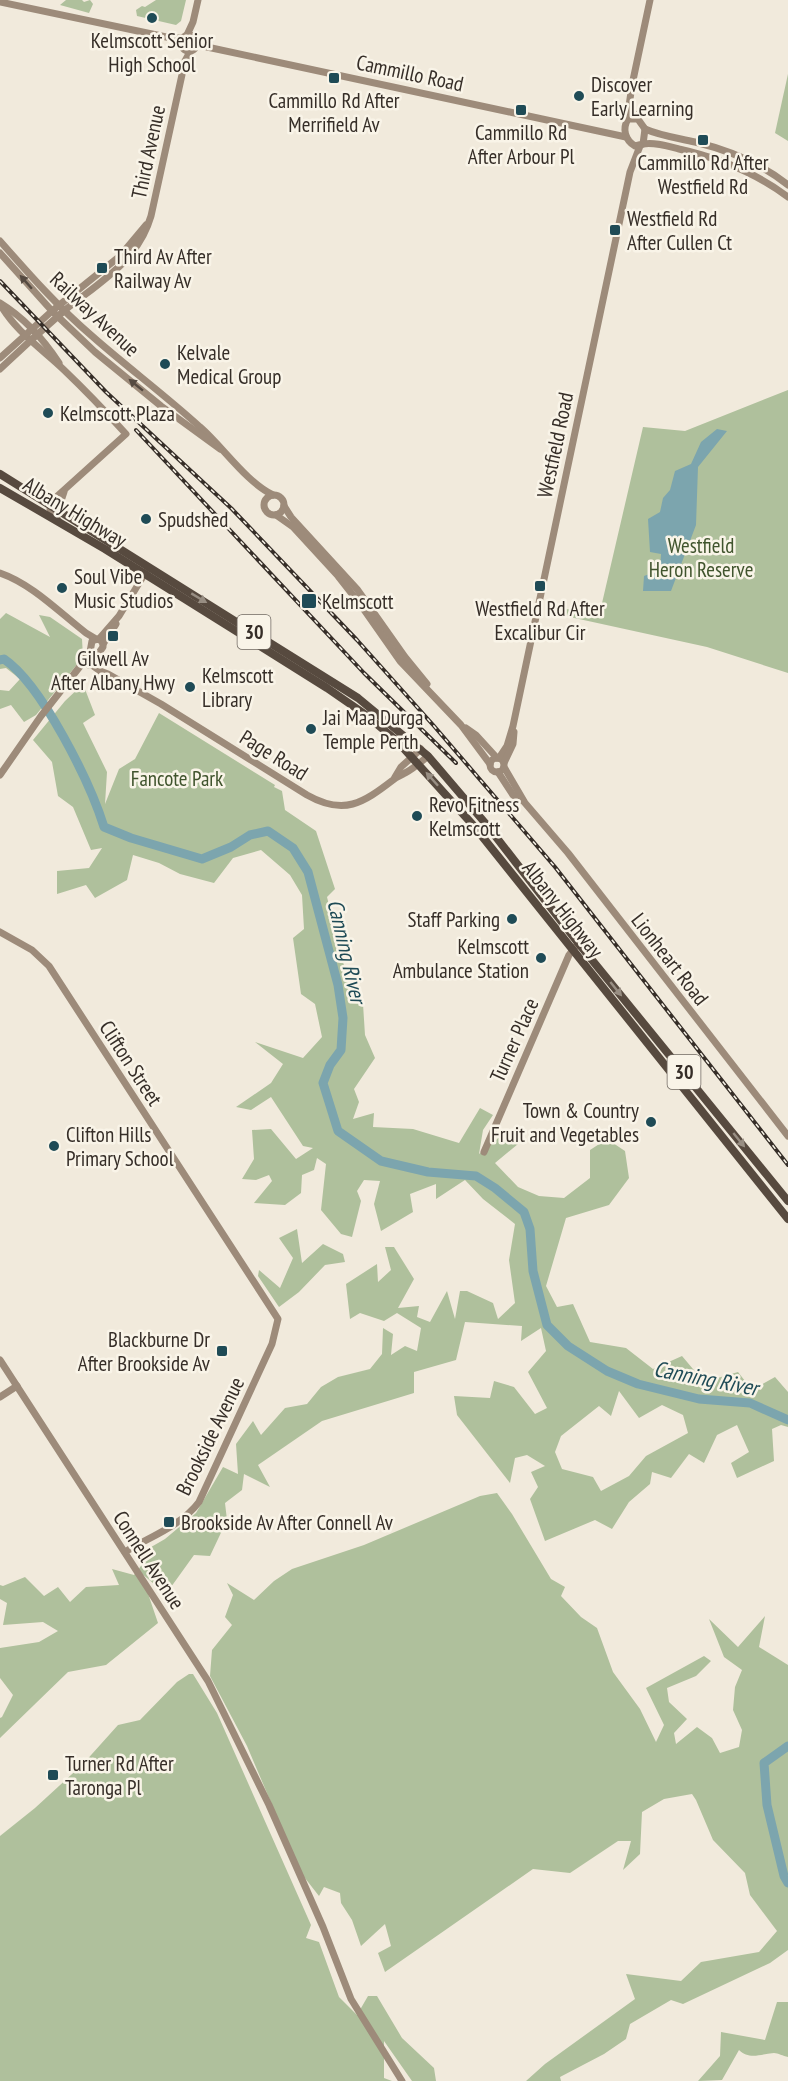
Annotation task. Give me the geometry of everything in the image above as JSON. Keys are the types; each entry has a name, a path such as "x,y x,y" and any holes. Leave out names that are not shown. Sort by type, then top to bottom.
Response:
{"highway":[{"name":"Albany Highway","path":"0,474 62,512 146,571"},
{"name":"Albany Highway","path":"0,488 146,571 303,668 358,698 424,753 486,824 579,944 788,1201"},
{"name":"Albany Highway","path":"303,668 366,715 416,760 473,825 788,1219"},
{"path":"684,1091 693,1083"}],"main road":[{"path":"0,2 189,43 198,0"},
{"path":"650,0 632,85 626,137 638,145 656,143 733,165 758,177 788,197"},
{"name":"Cammillo Road","path":"189,43 626,137"},
{"name":"Third Avenue","path":"31,335 130,256 142,240 151,216 189,43"},
{"path":"630,108 645,129 738,155 788,185"},
{"name":"Cammillo Road","path":"606,131 626,124 632,118 637,119"},
{"name":"Westfield Road","path":"500,764 513,726 630,172 645,129"},
{"name":"Railway Avenue","path":"0,241 62,308 100,343 188,416 265,492 280,497 291,517 351,582 441,703"},
{"name":"Railway Avenue","path":"0,253 55,314 95,352 161,406 227,453"},
{"path":"0,303 126,434 64,492 58,494 50,509 59,522"},
{"path":"0,358 31,335"},
{"path":"0,369 31,335"},
{"name":"Railway Avenue","path":"255,483 269,513 276,514 293,527 338,576 388,646 461,725 492,770 500,764 476,735 461,725"},
{"path":"62,512 60,504 64,492"},
{"path":"265,504 267,498 273,495"},
{"path":"276,514 281,512 284,506"},
{"path":"91,663 91,650 97,641 114,630 119,616 146,571"},
{"path":"0,573 13,578 97,641 98,654 91,663 76,674 40,716 0,775"},
{"path":"377,618 390,641 388,646"},
{"name":"Page Road","path":"91,663 323,803 340,806 358,803 373,795 395,777 401,767 416,760 424,753"},
{"path":"490,764 492,759 500,764"},
{"name":"Lionheart Road","path":"500,764 525,803 568,854 788,1136"},
{"name":"Clifton Street","path":"0,932 32,950 49,966 278,1319"},
{"name":"Turner Place","path":"484,1152 572,950 579,944"},
{"name":"Brookside Avenue","path":"126,1555 189,1513 199,1502 272,1344 278,1319"},
{"name":"Connell Avenue","path":"0,1360 208,1681 323,1927 352,2003 402,2081"},
{"path":"0,1397 17,1386"}],"green space":[{"path":"66,0 84,2 90,0 93,4 89,13 60,5"},
{"path":"156,0 186,0 181,21 176,25 137,16 136,10"},
{"path":"788,74 788,141 775,133"},
{"name":"Westfield Heron Reserve","path":"788,390 788,673 707,647 547,612 548,605 599,616 643,427 685,431"},
{"path":"6,613 50,637 39,615 50,617 82,639 83,657 36,715 24,722 11,705 0,709 0,690 9,691 20,679 6,668 0,669 0,619"},
{"name":"Fancote Park","path":"83,684 95,715 83,723 107,772 105,804 119,769 135,759 159,713 275,785 274,787 282,791 285,810 316,831 335,889 327,897 350,990 363,1004 365,1035 375,1058 354,1089 359,1102 353,1119 374,1113 373,1127 413,1129 459,1143 480,1108 493,1115 483,1130 479,1154 502,1135 518,1144 495,1163 518,1187 539,1196 564,1198 590,1178 590,1150 607,1139 625,1151 629,1178 609,1205 566,1218 546,1286 557,1307 573,1304 590,1342 626,1348 653,1369 682,1356 704,1382 738,1372 752,1390 775,1377 788,1392 788,1427 781,1425 772,1429 774,1461 737,1478 731,1463 749,1452 737,1425 717,1435 704,1463 689,1454 671,1478 652,1472 650,1484 629,1502 612,1529 595,1520 545,1541 530,1499 538,1487 531,1472 545,1466 527,1455 515,1458 510,1483 457,1415 454,1396 490,1398 494,1381 514,1387 535,1414 547,1408 528,1372 546,1351 541,1328 521,1341 522,1326 465,1322 456,1360 414,1372 414,1393 322,1421 258,1465 270,1487 244,1474 242,1490 225,1503 227,1520 210,1556 194,1555 166,1594 141,1573 158,1623 106,1665 68,1672 0,1738 0,1718 13,1695 0,1678 0,1648 39,1642 58,1631 43,1622 3,1625 7,1603 0,1599 0,1585 3,1586 25,1577 44,1596 58,1587 70,1602 86,1587 119,1585 112,1569 134,1575 144,1562 139,1554 165,1539 196,1513 223,1467 238,1474 236,1444 253,1421 261,1435 285,1408 307,1404 321,1387 338,1377 370,1369 382,1354 383,1328 393,1334 391,1355 405,1346 417,1351 421,1328 397,1313 384,1321 360,1313 350,1319 346,1284 377,1264 378,1282 391,1270 385,1247 394,1247 414,1279 398,1308 419,1306 417,1317 430,1322 447,1291 455,1319 460,1291 467,1291 493,1303 498,1319 515,1303 509,1260 515,1224 483,1199 465,1180 436,1199 436,1184 410,1194 413,1212 381,1231 374,1204 380,1181 364,1180 357,1191 361,1201 352,1237 341,1234 321,1210 326,1164 317,1158 314,1170 302,1175 301,1193 285,1205 254,1203 272,1181 269,1175 256,1180 242,1179 254,1159 252,1130 271,1129 296,1159 313,1148 303,1146 271,1097 251,1110 236,1107 271,1083 283,1064 255,1042 303,1058 322,1037 315,1004 301,994 293,938 304,929 302,895 290,875 261,850 233,858 214,883 180,874 159,863 133,855 127,880 95,898 86,885 57,894 57,871 89,868 102,848 91,850 73,807 58,796 52,762 33,740 65,701","holes":["619,1391 639,1418 662,1405 683,1415 688,1433 646,1456 629,1476 601,1491 593,1477 562,1469 555,1452 561,1436 599,1406 611,1416"]},
{"path":"297,1229 302,1263 323,1244 343,1254 345,1262 325,1265 299,1292 279,1307 258,1276 259,1270 280,1288 293,1258 279,1238"},
{"path":"497,1493 551,1579 565,1587 561,1596 581,1617 597,1628 613,1672 640,1709 656,1742 664,1725 646,1688 704,1656 711,1661 696,1676 667,1688 669,1702 687,1719 674,1733 676,1744 697,1727 712,1738 720,1753 739,1747 742,1730 733,1710 735,1687 742,1670 724,1657 709,1619 738,1647 765,1616 759,1647 788,1665 788,1950 770,1963 683,2004 671,2000 630,2024 626,2039 604,2054 560,2077 561,2081 526,2081 545,2064 635,1999 626,1974 681,1981 701,1962 759,1952 777,1931 750,1895 745,1873 713,1840 692,1794 664,1799 642,1812 640,1854 623,1870 631,1841 618,1841 570,1873 533,1869 385,1972 378,1953 391,1946 385,1924 361,1946 352,1920 341,1903 340,1893 324,1887 319,1896 301,1873 247,1746 210,1676 212,1650 232,1625 225,1617 233,1595 227,1583 254,1600 274,1581 292,1569 364,1545 480,1496"},
{"path":"193,1674 217,1713 311,1925 306,1938 319,1942 339,1997 357,2015 368,1996 377,1996 402,2038 434,2068 436,2081 412,2081 384,2041 384,2078 392,2081 0,2081 0,1836 83,1764 118,1725 140,1720 177,1682"},
{"path":"777,2002 788,2002 788,2057 774,2053 751,2056 739,2050 722,2080 698,2081 720,2056 721,2032 765,2040"}],"water":[{"path":"717,429 727,431 698,467 696,525 671,591 643,591 644,576 660,570 661,554 650,552 648,519 660,512 663,498 670,490 675,471 691,464 701,442"}],"waterway":[{"name":"Canning River","path":"0,660 4,659 19,672 49,712 88,785 104,827 131,838 202,859 231,847 250,835 268,831 293,848 308,872 338,985 343,1018 341,1050 330,1065 323,1083 338,1131 381,1161 428,1172 476,1176 524,1212 530,1229 533,1271 547,1325 568,1346 607,1371 638,1384 699,1399 750,1403 788,1420"},
{"name":"Canning River","path":"788,1746 764,1763 767,1805 784,1876 788,1883"}],"railway":[{"path":"0,281 106,392 232,509 357,640 434,726 555,867 788,1165"},
{"path":"136,430 364,673 456,763"}],"place":[{"name":"Kelmscott Senior High School","path":"152,18"},
{"name":"Cammillo Rd After Merrifield Av","path":"334,78"},
{"name":"Discover Early Learning","path":"579,96"},
{"name":"Cammillo Rd After Arbour Pl","path":"521,110"},
{"name":"Cammillo Rd After Westfield Rd","path":"703,140"},
{"name":"Westfield Rd After Cullen Ct","path":"615,230"},
{"name":"Third Av After Railway Av","path":"102,268"},
{"name":"Kelvale Medical Group","path":"165,364"},
{"name":"Kelmscott Plaza","path":"48,413"},
{"name":"Spudshed","path":"146,519"},
{"name":"Westfield Rd After Excalibur Cir","path":"540,586"},
{"name":"Soul Vibe Music Studios","path":"62,588"},
{"name":"Kelmscott","path":"309,601"},
{"name":"Gilwell Av After Albany Hwy","path":"113,636"},
{"name":"Kelmscott Library","path":"190,687"},
{"name":"Jai Maa Durga Temple Perth","path":"311,729"},
{"name":"Revo Fitness Kelmscott","path":"417,816"},
{"name":"Staff Parking","path":"512,919"},
{"name":"Kelmscott Ambulance Station","path":"541,958"},
{"name":"Town & Country Fruit and Vegetables","path":"651,1122"},
{"name":"Clifton Hills Primary School","path":"54,1146"},
{"name":"Blackburne Dr After Brookside Av","path":"222,1351"},
{"name":"Brookside Av After Connell Av","path":"169,1522"},
{"name":"Turner Rd After Taronga Pl","path":"53,1775"}]}
